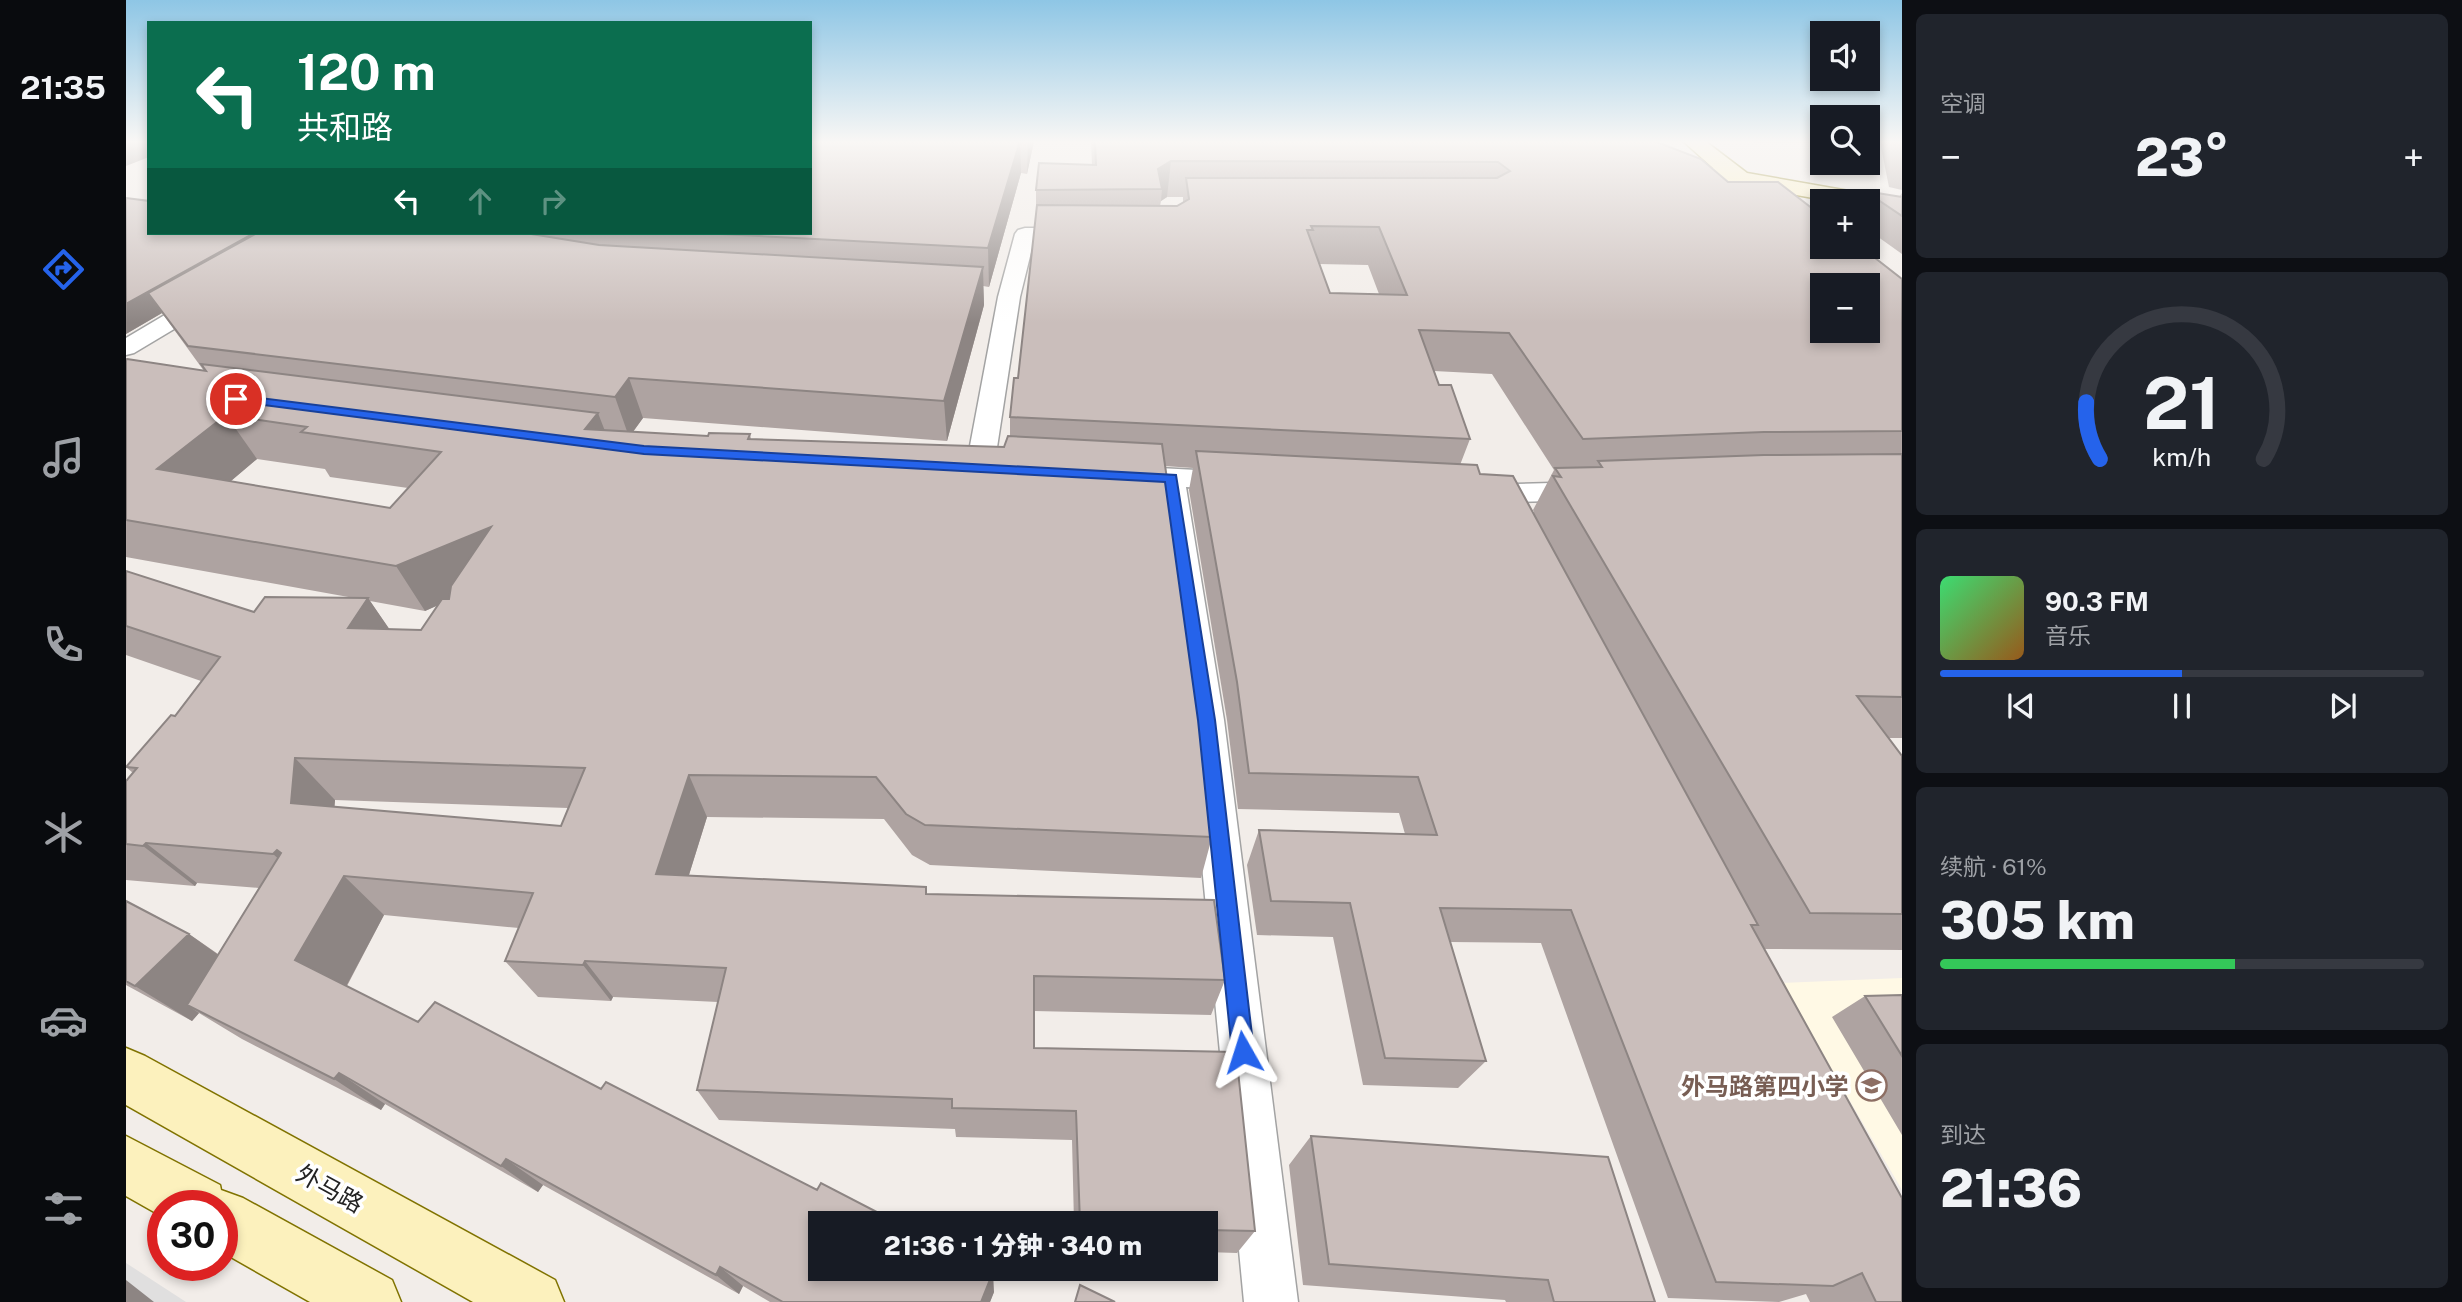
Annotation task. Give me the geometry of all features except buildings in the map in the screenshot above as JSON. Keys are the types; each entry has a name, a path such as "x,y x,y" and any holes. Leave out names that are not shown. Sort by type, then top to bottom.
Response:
{"street":[{"path":"1778,202 1810,232"},
{"path":"1790,202 1810,214"},
{"path":"1007,469 967,467 1025,234 1105,235"},
{"path":"126,348 229,287"},
{"path":"981,296 1009,298"},
{"path":"1089,473 1263,483"},
{"path":"1171,478 1206,720 1270,1302"},
{"path":"1447,492 1500,495 1611,490"},
{"path":"1500,495 1520,532"},
{"name":"外马路","path":"126,1075 533,1302"},
{"path":"126,1164 171,1190"},
{"path":"238,1228 370,1302"}],"shaded area":[{"name":"外马路第四小学","path":"1902,978 1902,1190 1781,983"},
{"path":"126,1263 147,1277 147,1281 154,1281 186,1302 126,1302"}],"place":[{"name":"外马路第四小学","path":"1872,1086"}],"route":[{"path":"236,399 644,450 1171,478 1206,720 1243,1052"}]}
